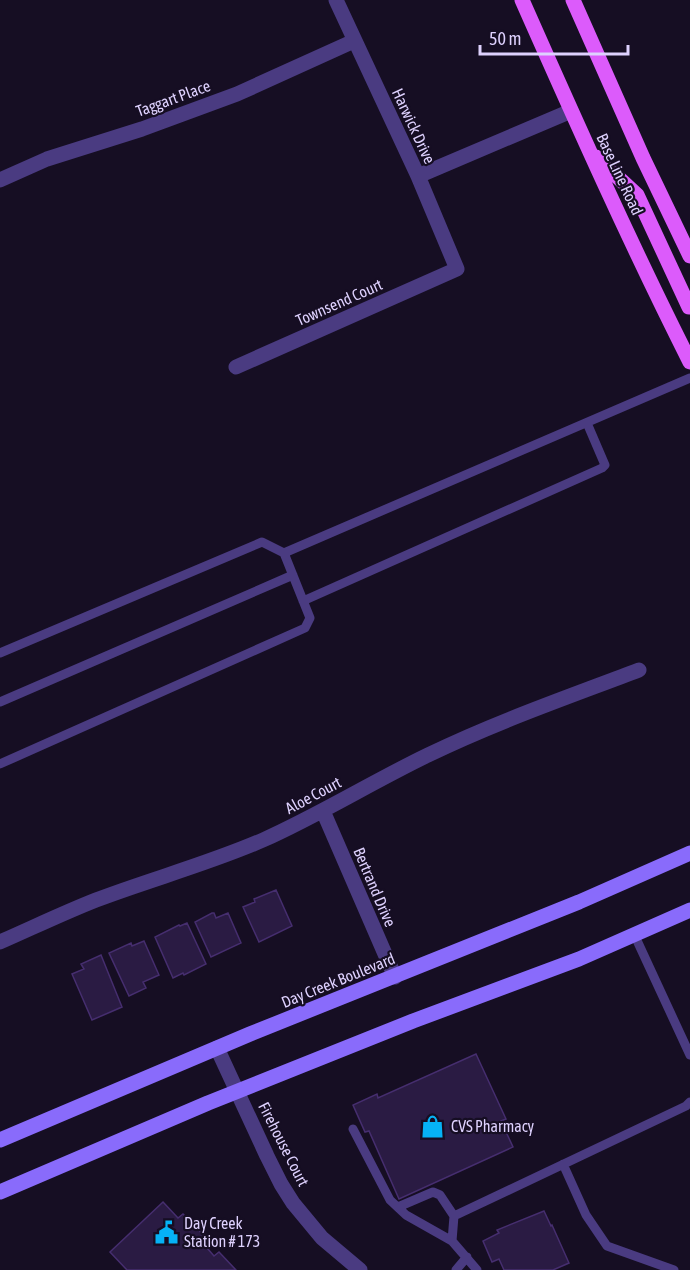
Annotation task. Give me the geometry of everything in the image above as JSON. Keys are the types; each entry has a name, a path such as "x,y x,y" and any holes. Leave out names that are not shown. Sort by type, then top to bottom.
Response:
{"main road":[{"name":"Base Line Road","path":"522,0 571,111 690,362"},
{"name":"Base Line Road","path":"573,0 643,158 690,256"},
{"path":"590,151 637,195 690,307"},
{"name":"Day Creek Boulevard","path":"0,1140 218,1048 579,902 690,853"},
{"path":"0,1192 237,1091 579,959 690,910"}],"street":[{"name":"Harwick Drive","path":"336,0 418,176 457,269"},
{"name":"Taggart Place","path":"0,180 47,159 142,129 237,94 354,40"},
{"path":"418,176 571,111"},
{"name":"Townsend Court","path":"236,367 457,269"},
{"name":"Aloe Court","path":"0,942 97,899 261,841 454,743 639,670"},
{"name":"Bertrand Drive","path":"323,811 395,977"},
{"name":"Firehouse Court","path":"218,1048 267,1156 294,1203 322,1238 360,1270"}],"lane":[{"path":"284,553 690,378"},
{"path":"303,602 602,468 605,465 587,423"},
{"path":"0,653 262,542 284,553 310,618 304,628 0,764"},
{"path":"0,702 293,575"},
{"path":"634,934 690,1055"},
{"path":"454,1215 686,1106 690,1102"},
{"path":"353,1129 390,1200 406,1215 452,1241 477,1270"},
{"path":"563,1164 586,1215 607,1246 674,1270"},
{"path":"398,1208 433,1192 440,1195 454,1215 452,1241"},
{"path":"456,1270 467,1257"}],"building":[{"path":"276,890 292,926 259,942 243,907 255,902 254,899"},
{"path":"212,913 216,918 228,913 241,943 211,957 195,922"},
{"path":"187,923 206,964 173,978 155,937"},
{"path":"144,941 159,975 143,982 146,988 129,996 109,953 131,943 132,946"},
{"path":"101,955 122,1007 92,1020 72,974 84,969 81,964"},
{"name":"CVS Pharmacy","path":"476,1054 506,1119 501,1121 513,1147 399,1199 369,1131 365,1132 353,1105 377,1094 378,1098"},
{"name":"Day Creek Station # 173","path":"163,1202 178,1218 183,1214 213,1245 208,1249 214,1256 219,1252 236,1270 127,1270 110,1252"},
{"path":"544,1211 569,1263 553,1270 504,1270 499,1259 492,1262 483,1241 499,1233 497,1230"}],"place":[{"name":"CVS Pharmacy","path":"433,1126"},
{"name":"Day Creek Station # 173","path":"166,1232"}]}
